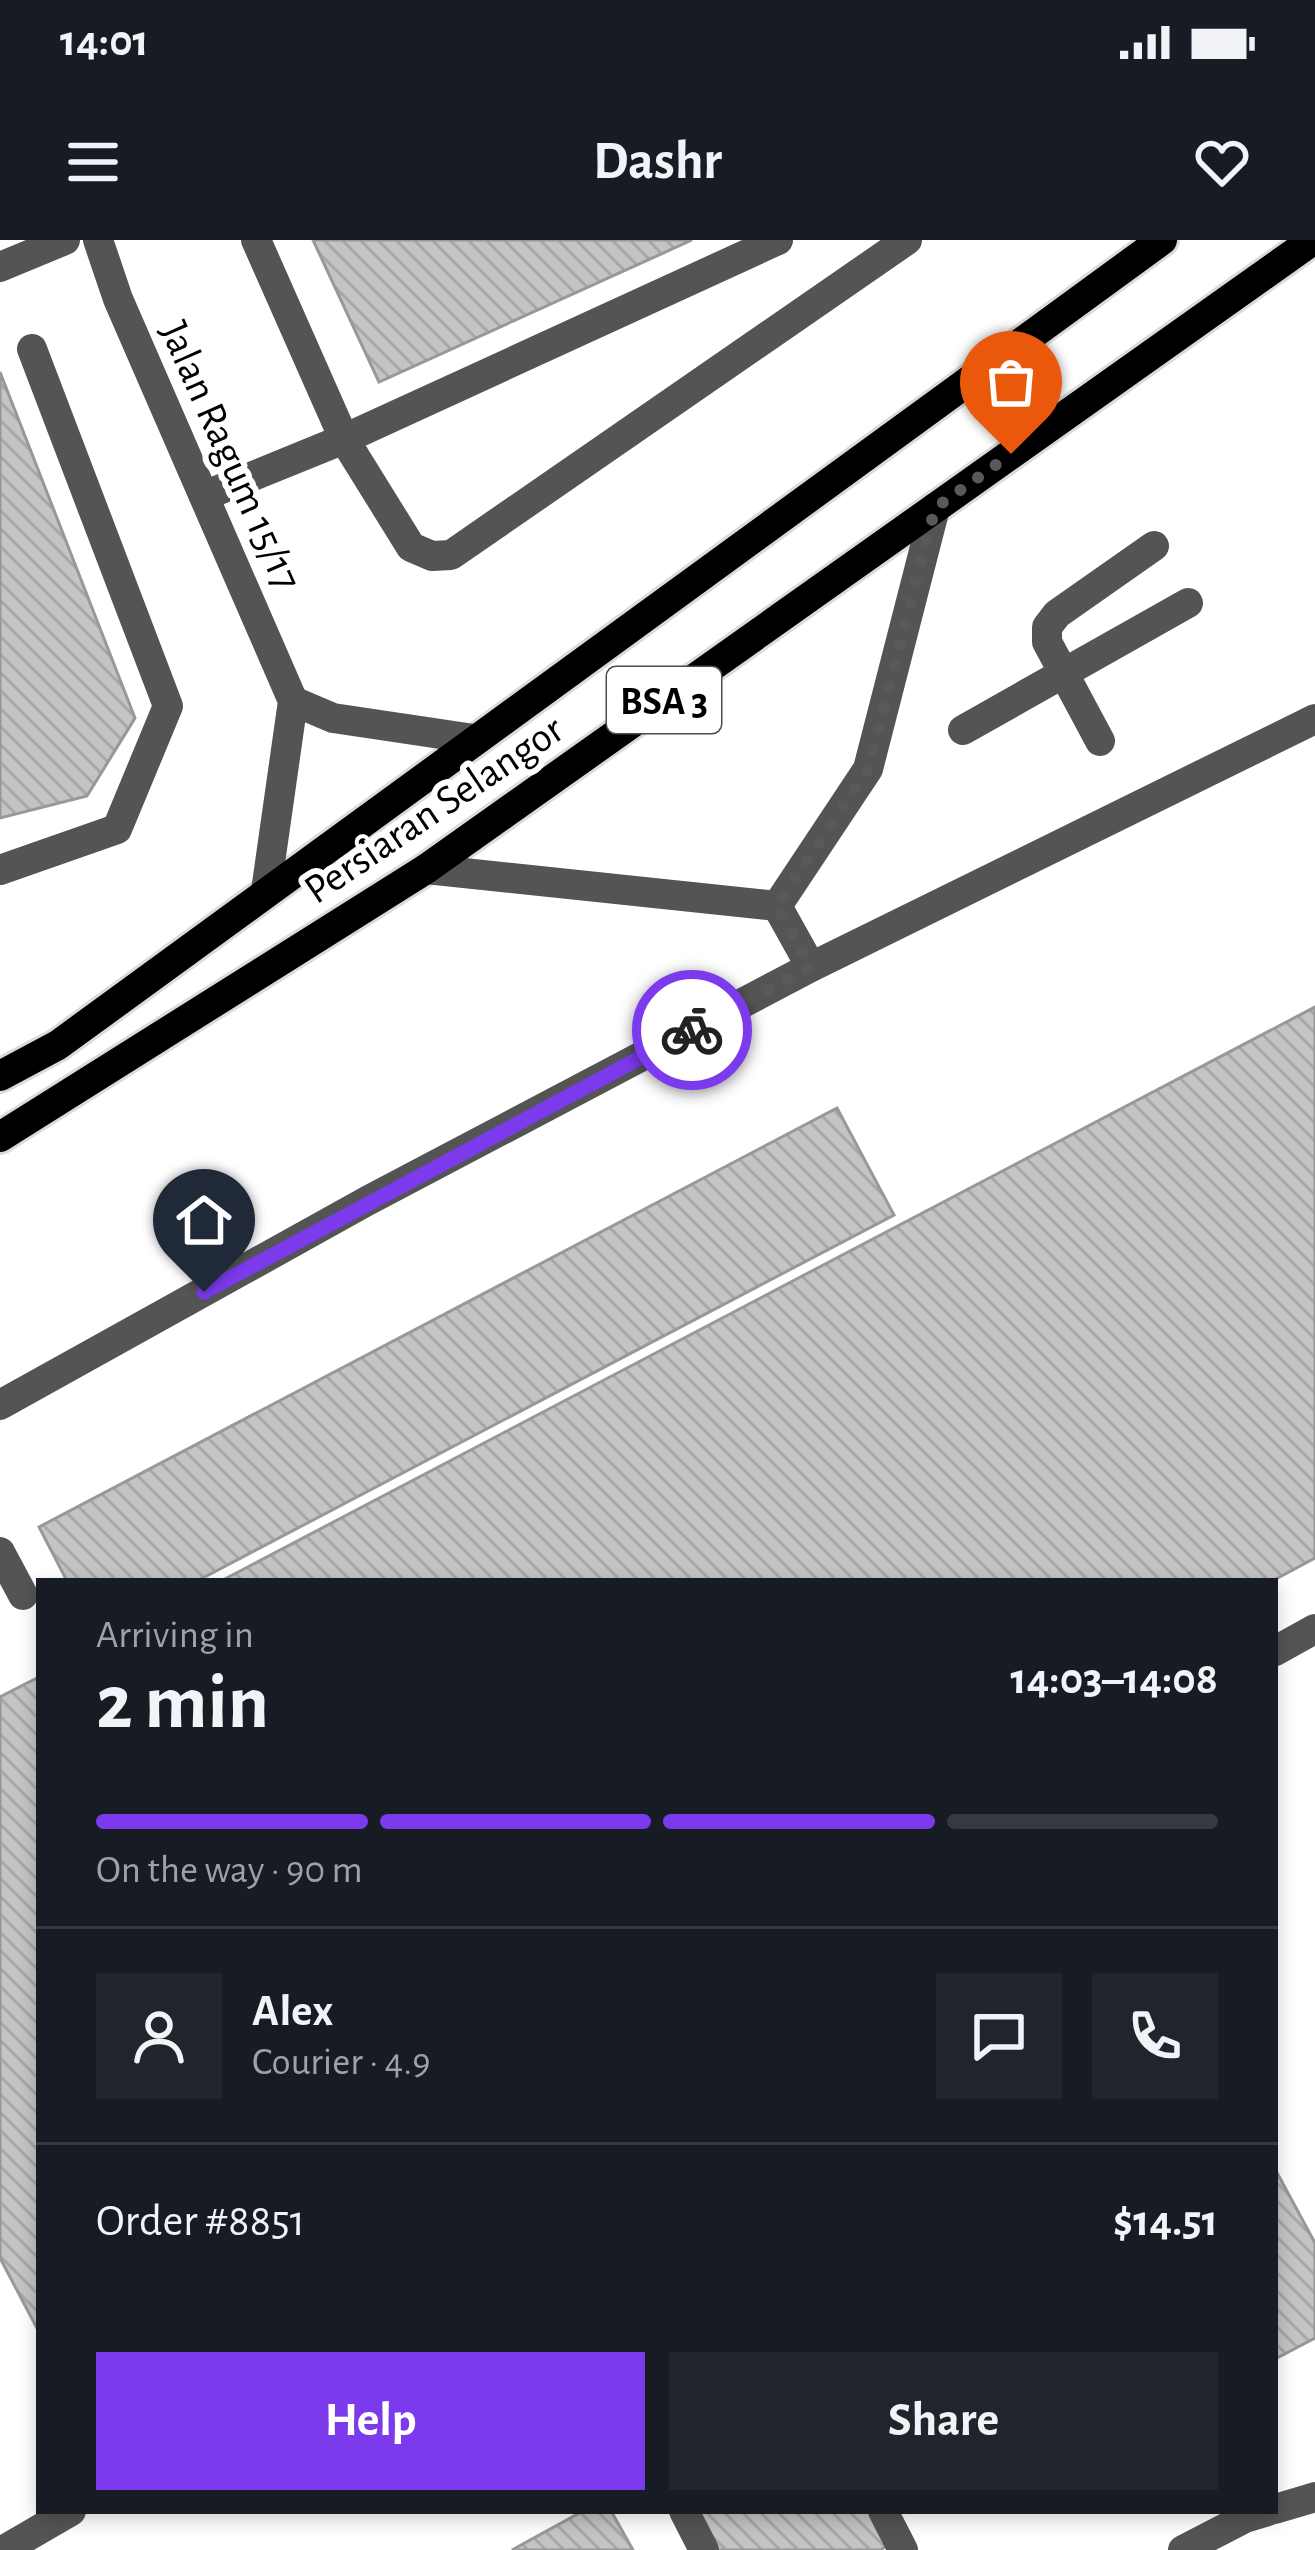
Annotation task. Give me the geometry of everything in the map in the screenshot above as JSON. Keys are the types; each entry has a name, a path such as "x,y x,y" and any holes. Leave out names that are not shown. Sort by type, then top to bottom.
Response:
{"main road":[{"name":"Persiaran Selangor","path":"0,1076 58,1046 1162,240"},
{"name":"Persiaran Selangor","path":"0,1137 427,869 1313,240"}],"street":[{"path":"0,268 65,240"},
{"name":"Jalan Ragum 15/17","path":"98,240 118,299 293,701"},
{"path":"256,240 344,439 411,547 432,556 451,555 907,240"},
{"path":"204,496 344,439 778,240"},
{"path":"1276,266 1315,262"},
{"path":"0,870 117,829 168,706 32,349"},
{"path":"777,906 868,769 935,508"},
{"path":"1100,742 1047,642 1047,627 1057,614 1154,546"},
{"path":"963,730 1188,603"},
{"path":"266,891 293,701 333,718 474,740"},
{"path":"0,1405 368,1201 811,967 1315,719"},
{"path":"427,869 777,906"},
{"path":"777,906 811,967"},
{"path":"0,1552 23,1594"},
{"path":"1278,1649 1315,1629"},
{"path":"1278,2507 1315,2497"},
{"path":"4,2550 66,2514"},
{"path":"686,2514 704,2550"},
{"path":"885,2514 903,2550"},
{"path":"1184,2550 1254,2514"}],"building":[{"path":"313,240 692,240 379,382"},
{"path":"0,372 135,718 87,796 0,818"},
{"path":"1315,1007 1315,1558 1278,1578 227,1578"},
{"path":"837,1108 894,1215 203,1578 65,1578 39,1527"},
{"path":"36,1679 36,2326 0,2258 0,1697"},
{"path":"1278,2175 1315,2243 1315,2338 1278,2357"},
{"path":"578,2514 613,2514 633,2550 512,2550"},
{"path":"691,2514 872,2514 889,2545 880,2550 710,2550"}],"way so far":[{"path":"692,1030 811,967 777,906 868,769 935,508 1011,454"}],"route":[{"path":"204,1292 692,1030"}]}
